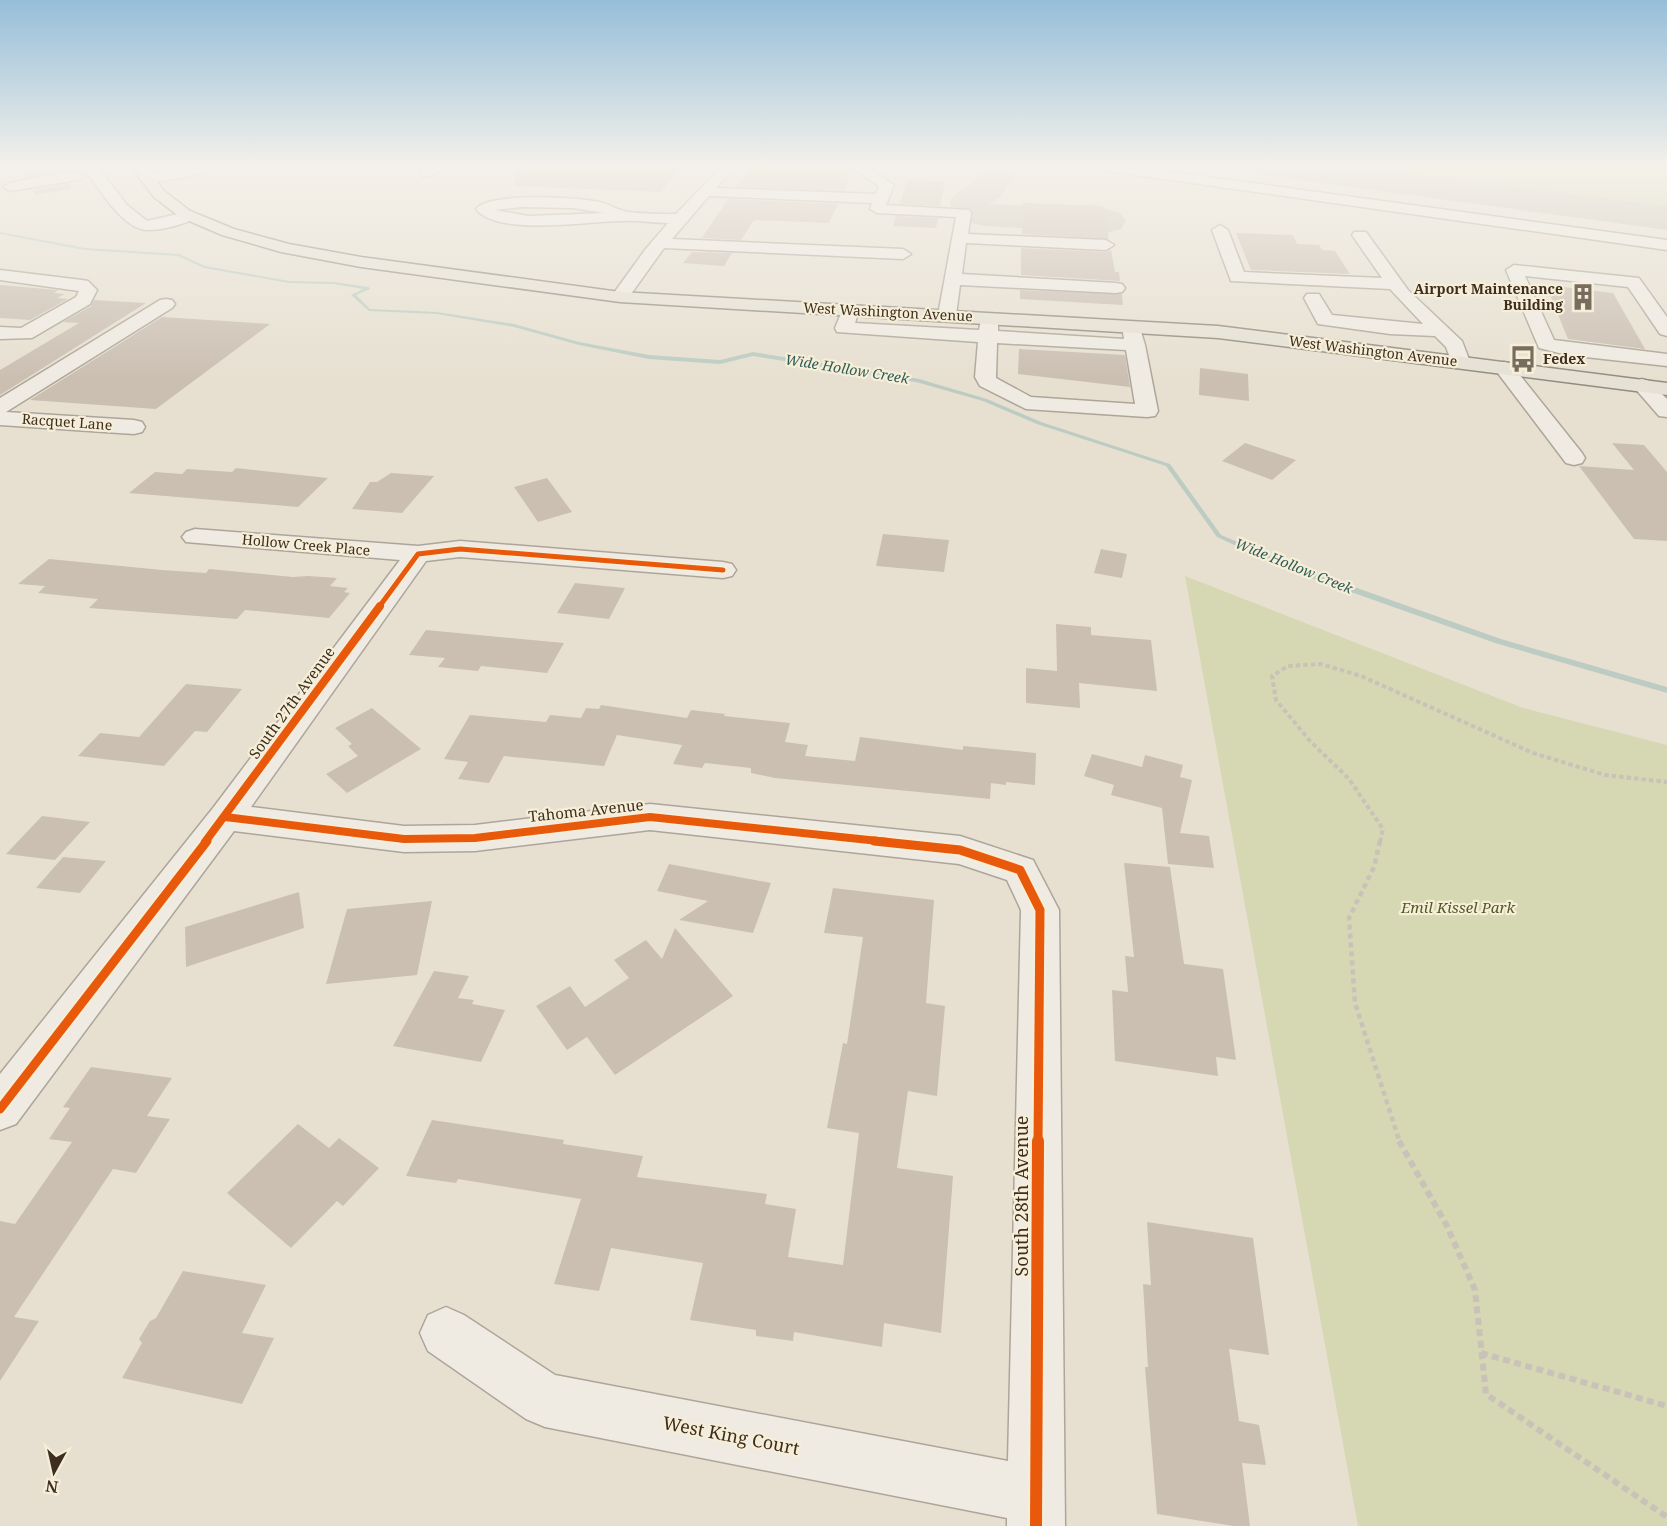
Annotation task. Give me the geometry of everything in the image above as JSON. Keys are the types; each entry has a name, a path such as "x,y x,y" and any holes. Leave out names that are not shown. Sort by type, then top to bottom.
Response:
{"main road":[{"name":"West Washington Avenue","path":"243,236 287,249 361,262 620,297 850,310 948,307 986,311"},
{"name":"West Washington Avenue","path":"1133,336 1218,332 1667,389"}],"street":[{"path":"620,297 666,236"},
{"path":"1222,236 1237,277 1395,284"},
{"path":"1361,236 1395,284 1455,345 1460,362"},
{"path":"1604,236 1667,245"},
{"path":"948,307 953,279 962,256 959,238 1106,245"},
{"path":"660,243 903,254"},
{"path":"1667,330 1633,282 1514,270 1546,344 1567,349 1667,360"},
{"path":"0,274 82,285 88,290 84,300 25,334 0,333"},
{"path":"953,279 1116,288"},
{"path":"1313,298 1325,320 1390,328 1441,331"},
{"path":"0,407 166,304"},
{"path":"850,310 844,328 986,311 1133,336 1147,411 1026,403 987,382 985,377 986,311"},
{"path":"1504,368 1574,458"},
{"path":"1642,385 1667,411"},
{"name":"Racquet Lane","path":"0,418 134,427"},
{"name":"Hollow Creek Place","path":"195,537 418,554"},
{"path":"418,554 460,549 723,570"},
{"name":"South 27th Avenue","path":"0,1109 225,817 418,554"},
{"name":"Tahoma Avenue","path":"225,817 404,839 475,838 650,817 960,850 1020,870"},
{"name":"South 28th Avenue","path":"1020,870 1040,910 1036,1510"},
{"name":"West King Court","path":"446,1333 545,1400 1036,1510"}],"path":[{"path":"1667,782 1605,775 1533,753 1361,676 1321,664 1288,666 1272,676 1276,700 1310,741 1349,779 1383,829 1374,867 1349,918 1355,1003 1400,1144 1447,1226 1475,1290 1486,1394 1667,1517"},
{"path":"1481,1353 1667,1406"}],"green space":[{"name":"Emil Kissel Park","path":"1185,576 1523,708 1667,745 1667,1526 1358,1526"}],"building":[{"path":"703,236 743,236 741,240 702,238"},
{"path":"1061,236 1108,236 1109,239"},
{"path":"1237,236 1294,236 1297,244 1319,245 1322,250 1335,251 1350,274 1251,270"},
{"path":"1021,248 1106,252 1111,250 1115,272 1119,272 1120,281 1021,275"},
{"path":"692,252 732,253 724,266 683,263"},
{"path":"0,285 58,290 54,293 65,294 57,298 68,299 30,320 0,318"},
{"path":"1546,285 1613,293 1645,349 1568,339"},
{"path":"1020,290 1122,294 1123,305 1020,299"},
{"path":"94,300 146,303 0,395 0,370 79,323 63,322 91,306"},
{"path":"162,317 270,324 156,409 30,400"},
{"path":"1019,349 1125,355 1130,387 1018,374"},
{"path":"1200,368 1248,374 1249,401 1199,395"},
{"path":"1245,443 1296,460 1272,480 1222,461"},
{"path":"1612,443 1644,445 1667,472 1667,541 1634,539 1579,466 1634,470"},
{"path":"236,468 328,478 298,507 129,493 155,472 182,474 187,469 232,472"},
{"path":"391,473 434,476 402,513 352,509 370,482 377,482"},
{"path":"547,478 572,512 538,522 514,487"},
{"path":"883,534 949,540 944,572 876,566"},
{"path":"1101,549 1127,554 1122,578 1094,573"},
{"path":"49,559 206,573 209,569 293,577 337,578 330,586 348,588 344,592 350,593 329,618 245,610 237,619 89,608 98,599 38,593 45,586 18,584"},
{"path":"575,583 625,588 609,619 557,613"},
{"path":"1056,624 1091,627 1091,635 1151,640 1157,691 1079,683 1080,708 1026,703 1026,668 1057,671"},
{"path":"426,630 564,643 547,673 481,666 478,671 438,667 445,658 409,655"},
{"path":"186,684 242,689 207,732 195,731 164,766 78,756 100,733 139,737"},
{"path":"601,705 687,718 691,710 790,723 785,742 808,745 805,756 855,761 860,737 963,750 963,746 1036,753 1035,785 991,783 990,799 775,778 751,773 751,768 705,763 702,768 673,764 682,745 617,735 604,766 504,756 489,783 458,779 468,762 444,759 470,715 546,722 550,715 581,718 586,708 599,709"},
{"path":"372,708 421,749 347,793 326,774 358,756 348,746 352,744 335,728"},
{"path":"1092,754 1142,767 1145,755 1183,765 1180,777 1192,780 1180,833 1209,836 1214,868 1168,864 1162,808 1111,795 1114,785 1084,776"},
{"path":"42,816 90,822 55,860 6,854"},
{"path":"63,857 106,861 80,893 36,888"},
{"path":"1124,863 1170,867 1184,964 1223,969 1236,1060 1216,1057 1218,1076 1115,1061 1112,990 1128,992 1125,956 1134,957"},
{"path":"669,864 771,883 753,933 679,920 708,901 657,891"},
{"path":"833,888 934,900 926,1003 945,1006 937,1096 908,1091 897,1168 953,1176 941,1333 884,1323 882,1347 794,1332 793,1341 756,1336 756,1330 690,1320 703,1263 611,1248 599,1291 554,1284 581,1199 458,1179 456,1183 406,1176 432,1120 564,1140 563,1144 643,1156 637,1177 767,1194 765,1204 796,1209 788,1257 843,1265 859,1133 827,1128 843,1043 847,1044 863,937 824,933"},
{"path":"299,892 304,928 186,967 185,927"},
{"path":"432,901 417,975 326,984 347,909"},
{"path":"675,928 733,996 615,1075 587,1037 567,1050 536,1006 570,986 585,1007 629,978 614,960 646,940 662,959"},
{"path":"434,971 469,976 458,998 474,1000 472,1004 505,1010 481,1062 393,1046"},
{"path":"91,1067 172,1078 147,1116 170,1119 136,1173 113,1169 14,1317 39,1321 0,1381 0,1221 15,1224 72,1142 49,1139 70,1108 63,1107"},
{"path":"298,1124 329,1148 339,1138 379,1168 343,1206 337,1201 291,1248 227,1193"},
{"path":"1147,1222 1253,1238 1269,1355 1229,1349 1239,1421 1259,1425 1266,1465 1242,1463 1250,1526 1234,1526 1157,1514 1145,1367 1148,1367 1143,1284 1151,1285"},
{"path":"183,1271 266,1285 242,1333 274,1338 242,1404 122,1378 142,1343 139,1339 150,1321 156,1318"}],"waterway":[{"name":"Wide Hollow Creek","path":"17,236 85,249 179,255 204,267 289,282 334,283 368,288 353,295 369,310 437,313 514,326 579,343 649,357 720,362 753,354 917,380 985,400 1039,423 1168,465 1219,536 1289,567 1498,641 1667,690"}],"cycle path":[{"path":"0,1109 225,817 418,554 460,549 723,570"},
{"path":"225,817 404,839 475,838 650,817 960,850 1020,870 1040,910 1036,1526"}],"place":[{"name":"Airport Maintenance Building","path":"1583,297"},
{"name":"Fedex","path":"1523,359"}]}
